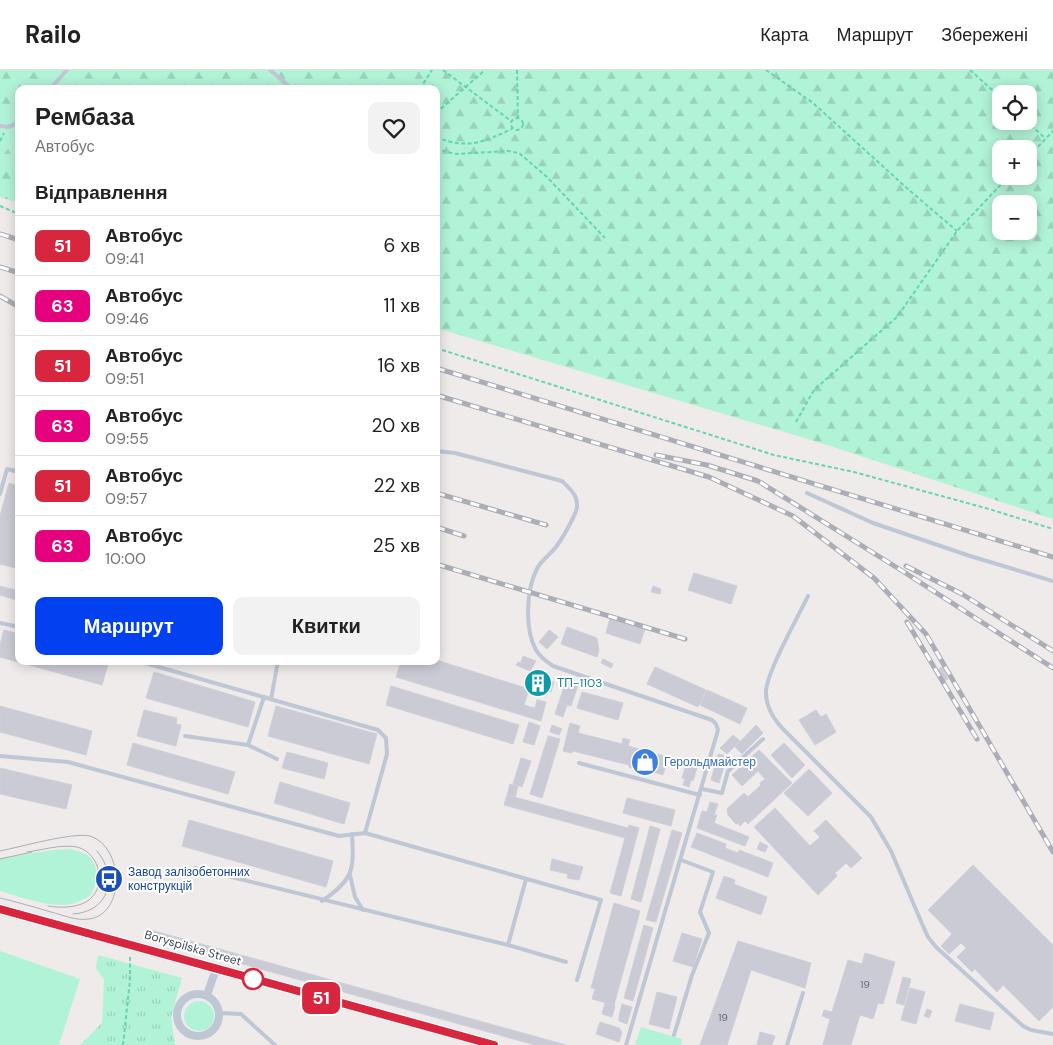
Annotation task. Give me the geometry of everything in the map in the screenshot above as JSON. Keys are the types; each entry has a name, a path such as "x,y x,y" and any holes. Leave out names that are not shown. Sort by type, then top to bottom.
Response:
{"main road":[{"name":"Boryspilska Street","path":"0,909 494,1045"}],"street":[{"path":"207,996 216,969"},
{"path":"202,994 207,996 216,1002 220,1013 218,1024 212,1032 196,1041 181,1028 177,1018 178,1007 190,995 202,994"}],"lane":[{"path":"54,85 67,70"},
{"path":"270,70 287,85"},
{"path":"0,126 8,127 15,124"},
{"path":"440,451 454,453 562,481 571,489 577,499 577,508 557,546 539,566 529,593 528,615 531,637 536,651 553,666 712,720 718,730 626,1045"},
{"path":"0,494 7,469 15,471"},
{"path":"807,493 873,523 970,556 1053,581"},
{"path":"808,596 766,683 766,701 770,713 782,728 876,823 891,851 928,937 936,947 1023,1026 1031,1030 1053,1034"},
{"path":"0,622 15,626"},
{"path":"152,665 378,730 386,738 387,754 365,833"},
{"path":"271,699 277,665"},
{"path":"248,746 264,697"},
{"path":"185,736 248,746 277,759"},
{"path":"702,789 722,792 728,771 763,739"},
{"path":"0,756 68,762 339,836 365,833 600,900 577,980"},
{"path":"579,763 700,795"},
{"path":"322,900 335,892 350,874 354,864 352,834"},
{"path":"674,1035 692,975 709,933 700,912 713,872 681,860"},
{"path":"195,868 566,962"},
{"path":"350,874 355,897 363,910"},
{"path":"508,946 526,879"},
{"path":"787,1045 804,993"},
{"path":"220,1013 241,1014 275,1045"}],"path":[{"path":"423,85 432,70"},
{"path":"442,70 511,121"},
{"path":"440,110 485,70"},
{"path":"440,138 468,145 487,140 512,129 515,131 520,130 523,127 523,123 518,118 517,70"},
{"path":"766,70 813,102 957,231"},
{"path":"970,70 992,90"},
{"path":"511,121 514,118 518,118"},
{"path":"511,121 512,129"},
{"path":"1036,130 1045,139"},
{"path":"1037,148 1053,131"},
{"path":"440,150 456,154 508,151 519,153 547,177 605,238"},
{"path":"796,422 814,390 897,317 957,231 1001,185"},
{"path":"0,206 15,212"},
{"path":"440,349 774,455 854,472 989,509 1053,529"},
{"path":"123,1045 130,980 130,957"}],"green space":[{"path":"0,70 55,70 41,85 15,85 15,112 0,127"},
{"path":"55,70 80,70 67,85 41,85"},
{"path":"80,70 1053,70 1053,519 818,442 440,329 440,85 67,85"},
{"path":"15,112 15,141 0,158 0,127"},
{"path":"15,141 15,202 0,197 0,158"},
{"path":"71,849 87,855 94,864 96,880 90,896 80,901 63,905 35,901 0,891 0,858"},
{"path":"0,951 80,979 59,1045 0,1045"},
{"path":"98,955 182,978 171,1017 175,1045 80,1045 102,1023 104,980 96,968"},
{"path":"199,1001 210,1005 214,1016 210,1027 199,1031 188,1027 184,1016 188,1005"},
{"path":"641,1027 682,1039 681,1045 635,1045"}],"building":[{"path":"9,483 15,485 15,568 0,564 0,516"},
{"path":"694,573 737,586 731,604 688,590"},
{"path":"0,586 15,590 15,600 0,595"},
{"path":"653,586 661,589 660,594 651,592"},
{"path":"610,618 645,629 640,644 606,633"},
{"path":"567,627 597,638 599,651 597,657 561,644"},
{"path":"4,630 15,633 15,661 0,657 0,644"},
{"path":"549,630 558,637 547,649 539,642"},
{"path":"523,656 536,661 530,671 516,665 518,662 521,663"},
{"path":"603,659 613,664 611,668 601,663"},
{"path":"440,661 529,689 524,705 535,708 537,700 546,702 541,721 396,677 400,665 440,665"},
{"path":"29,665 108,665 102,685"},
{"path":"655,667 706,690 698,707 647,684"},
{"path":"942,667 948,679 943,682 936,671"},
{"path":"154,672 255,702 248,727 146,698"},
{"name":"ТП-1103","path":"534,677 545,680 543,689 531,686"},
{"path":"547,680 554,682 551,692 544,690"},
{"path":"566,681 578,685 571,706 559,702"},
{"path":"391,686 519,725 513,744 386,705"},
{"path":"707,690 747,708 740,724 700,705"},
{"path":"582,692 623,703 618,720 577,708"},
{"path":"559,702 567,705 563,717 555,714"},
{"path":"0,706 92,731 86,755 0,732"},
{"path":"276,706 377,734 369,764 268,736"},
{"path":"144,710 177,718 176,724 181,725 176,746 137,736"},
{"path":"816,710 821,717 826,714 836,732 815,745 799,720"},
{"path":"529,722 540,726 534,745 523,742"},
{"path":"570,723 580,726 578,733 622,744 623,738 630,740 628,746 668,757 663,775 573,751 572,753 563,751"},
{"path":"552,725 562,729 559,735 550,732"},
{"path":"756,725 763,733 742,754 735,747"},
{"path":"733,735 740,741 727,754 720,748"},
{"path":"548,736 560,739 542,798 530,794"},
{"path":"133,743 235,772 228,794 127,765"},
{"path":"784,743 805,765 792,778 771,755"},
{"path":"759,750 792,783 748,824 745,821 740,826 728,815 727,809 744,793 748,797 765,779 758,771 742,786 732,775"},
{"path":"287,752 328,763 324,779 282,768"},
{"path":"718,754 727,756 719,783 711,780"},
{"path":"521,758 531,761 522,787 513,784"},
{"path":"687,761 698,764 693,781 691,780 689,787 683,785 685,779 682,778"},
{"path":"0,768 72,785 66,809 0,794"},
{"path":"809,769 832,793 808,816 784,793"},
{"path":"280,782 350,803 344,824 274,803"},
{"path":"510,784 518,786 515,798 507,795"},
{"path":"507,795 628,828 629,825 639,828 621,896 610,893 625,838 504,805"},
{"path":"627,798 675,810 671,826 623,813"},
{"path":"710,802 718,804 714,815 717,815 714,823 749,837 745,846 697,828 702,811 707,812"},
{"path":"775,808 810,846 820,837 814,831 826,820 862,858 851,868 846,863 835,873 837,876 818,895 754,827"},
{"path":"189,820 333,861 326,887 182,846"},
{"path":"650,826 660,829 641,902 631,899"},
{"path":"672,830 682,833 656,922 646,920"},
{"path":"697,833 726,844 725,848 738,853 739,850 773,863 768,877 691,847"},
{"path":"760,842 768,846 765,852 757,849"},
{"path":"552,859 583,867 579,880 567,878 568,874 550,870"},
{"path":"973,865 1053,945 1053,1007 1039,1021 1003,985 997,992 975,969 972,972 957,957 966,948 961,943 949,954 941,946 952,934 928,910"},
{"path":"724,876 735,880 734,884 767,897 761,915 716,898"},
{"path":"614,903 640,911 614,1005 592,999 595,989 591,988"},
{"path":"644,925 653,928 633,1001 624,998"},
{"path":"147,929 566,1045 535,1045 145,937"},
{"path":"682,933 702,939 693,967 673,961"},
{"path":"738,941 811,963 805,988 751,970 727,1045 700,1045"},
{"path":"865,953 895,962 883,1004 878,1003 873,1019 860,1015 851,1045 823,1045 830,1019 822,1016 824,1010 832,1012 848,960 862,964"},
{"path":"903,977 911,979 904,1005 896,1003"},
{"path":"910,988 925,992 916,1024 901,1020"},
{"path":"657,992 677,997 669,1029 649,1024"},
{"path":"605,1003 615,1006 612,1017 602,1014"},
{"path":"622,1004 632,1007 627,1024 619,1021"},
{"path":"960,1004 994,1013 990,1030 955,1021"},
{"path":"927,1009 932,1011 929,1018 924,1016"},
{"path":"600,1022 619,1028 622,1032 619,1042 596,1034"},
{"path":"760,1032 775,1036 772,1045 757,1045"}],"tram line":[{"path":"0,851 59,838 82,835 90,836 101,843 109,853 114,866 116,880 115,893 110,905 101,914 89,919 70,917 0,898"},
{"path":"27,852 58,847 77,847 92,856 96,864 99,880 93,896 86,902 77,905 48,906"},
{"path":"73,914 85,912 95,907 107,892 108,872 104,861 97,851"},
{"path":"0,859 32,852"}],"railway":[{"path":"0,234 15,239"},
{"path":"0,267 15,272"},
{"path":"0,296 15,305"},
{"path":"440,369 1053,557"},
{"path":"440,396 709,477 793,516 874,578 926,634 1053,852"},
{"path":"656,455 707,465 758,481 1053,668"},
{"path":"440,494 546,525"},
{"path":"440,528 464,536"},
{"path":"440,565 685,639"},
{"path":"906,566 962,594 1053,651"},
{"path":"907,622 977,739"}],"bus line":[{"name":"51","path":"0,909 494,1045"}],"place":[{"name":"ТП-1103","path":"538,683"},
{"name":"Герольдмайстер","path":"645,762"},
{"name":"Завод залізобетонних конструкцій","path":"109,879"}]}
